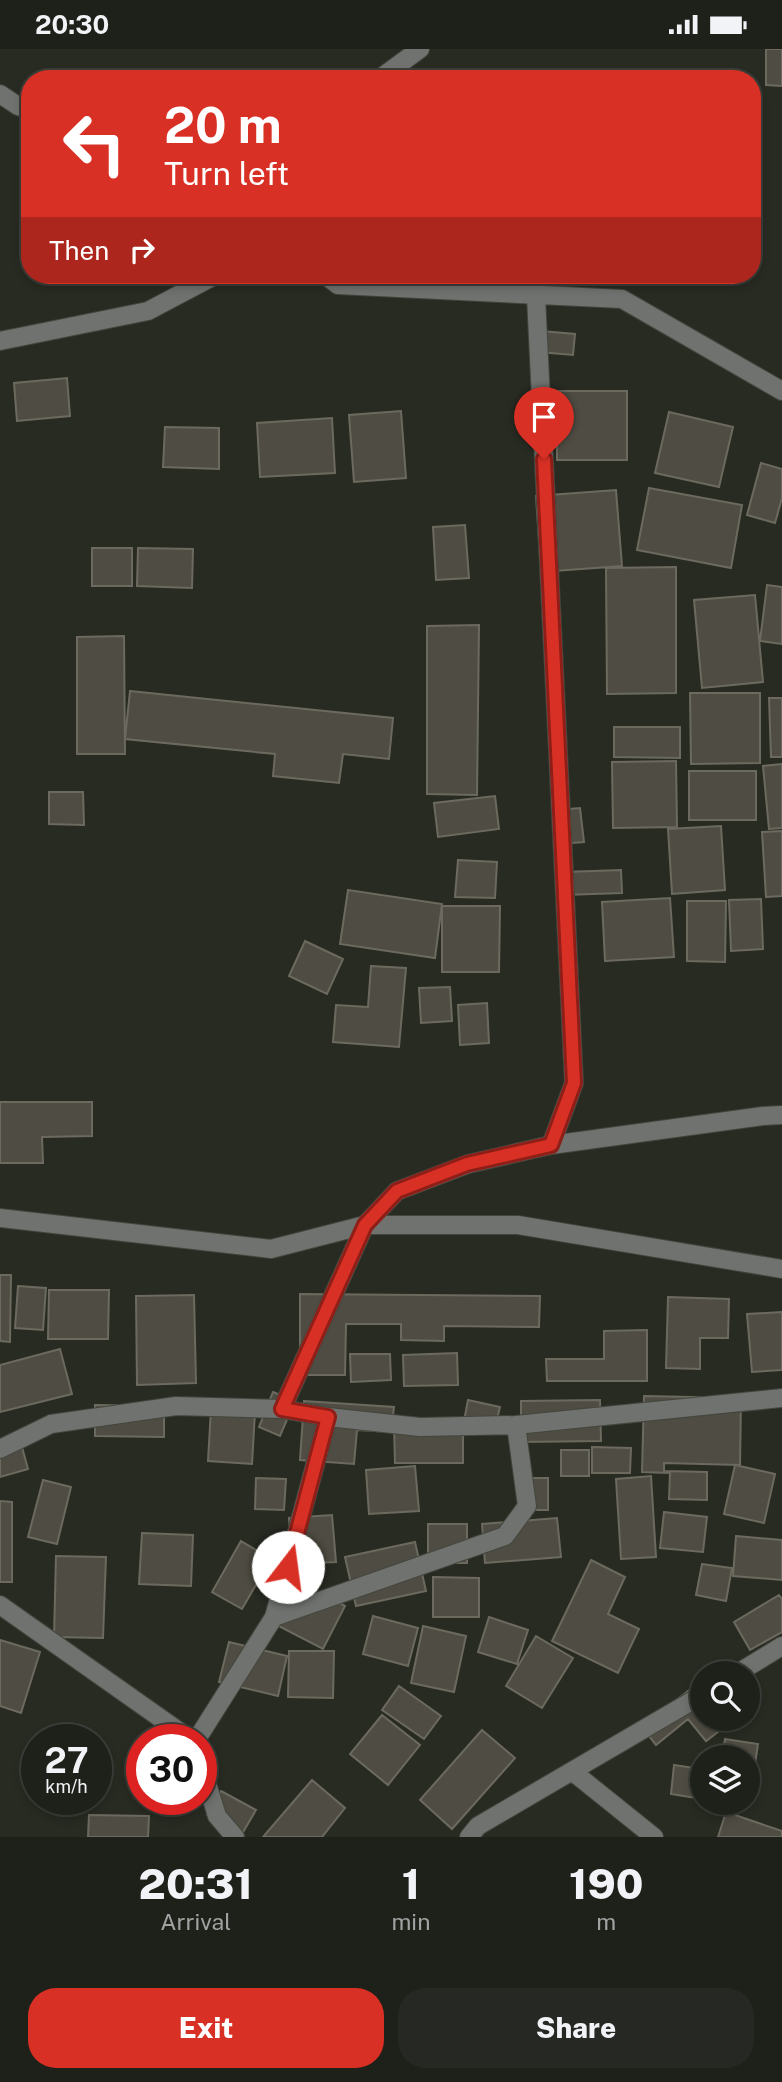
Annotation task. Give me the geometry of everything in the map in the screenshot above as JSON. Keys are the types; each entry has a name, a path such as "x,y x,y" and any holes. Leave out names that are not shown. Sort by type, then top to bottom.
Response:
{"street":[{"path":"391,70 420,49"},
{"path":"0,95 21,107"},
{"path":"0,341 148,311 199,284"},
{"path":"337,284 622,299 782,391"},
{"path":"536,296 574,1083 551,1145"},
{"path":"282,1409 365,1225 397,1191 467,1164 551,1145 782,1115"},
{"path":"0,1218 271,1249 365,1225 518,1224 782,1269"},
{"path":"0,1448 51,1424 176,1406 282,1409 420,1427 516,1425 782,1398"},
{"path":"206,1724 274,1617 328,1417"},
{"path":"274,1617 505,1536 527,1506 516,1425"},
{"path":"0,1605 169,1724"},
{"path":"758,1661 782,1646"},
{"path":"469,1837 478,1826 690,1702"},
{"path":"573,1772 654,1837"},
{"path":"217,1815 235,1837"}],"building":[{"path":"766,49 782,49 782,86 766,85"},
{"path":"541,331 575,334 573,355 539,352"},
{"path":"67,378 70,416 17,421 14,383"},
{"path":"557,391 627,391 627,460 557,460"},
{"path":"401,411 406,478 354,482 349,415"},
{"path":"669,412 733,427 719,487 655,473"},
{"path":"332,418 335,473 260,477 257,423"},
{"path":"165,427 219,428 219,469 163,467"},
{"path":"761,463 782,469 782,498 775,523 747,515"},
{"path":"649,488 742,505 731,568 637,550"},
{"path":"616,490 622,566 541,572 536,496"},
{"path":"465,525 469,578 436,580 433,527"},
{"path":"92,548 132,548 132,586 92,586"},
{"path":"138,548 193,549 192,588 137,586"},
{"path":"676,567 676,693 607,694 606,568"},
{"path":"767,585 782,587 782,644 760,641"},
{"path":"755,595 763,682 702,688 694,600"},
{"path":"479,625 477,795 427,794 427,626"},
{"path":"124,636 125,754 77,754 77,637"},
{"path":"130,691 393,718 389,759 343,754 339,783 273,776 275,754 125,739"},
{"path":"690,693 760,693 760,763 691,764"},
{"path":"769,698 782,698 782,757 771,757"},
{"path":"614,727 680,727 680,758 614,757"},
{"path":"676,761 677,827 613,828 612,762"},
{"path":"782,764 782,828 769,829 763,766"},
{"path":"689,771 756,771 756,820 689,820"},
{"path":"49,792 83,792 84,825 49,824"},
{"path":"495,796 499,829 438,837 434,803"},
{"path":"580,808 584,842 560,844 557,810"},
{"path":"721,826 725,890 672,894 668,829"},
{"path":"782,831 782,896 766,897 762,832"},
{"path":"458,860 497,862 495,898 455,897"},
{"path":"621,870 622,893 564,895 564,872"},
{"path":"348,890 442,904 435,958 340,944"},
{"path":"670,898 674,957 605,961 602,902"},
{"path":"761,899 763,949 731,951 729,900"},
{"path":"687,901 726,901 725,962 687,961"},
{"path":"442,906 500,906 499,972 442,972"},
{"path":"305,941 343,959 327,994 289,976"},
{"path":"371,966 406,968 399,1047 333,1042 336,1005 368,1007"},
{"path":"450,987 452,1021 421,1023 419,988"},
{"path":"487,1003 489,1043 460,1045 458,1005"},
{"path":"0,1102 92,1102 92,1136 42,1137 43,1163 0,1163"},
{"path":"0,1275 11,1275 10,1342 0,1341"},
{"path":"18,1286 46,1288 43,1330 15,1328"},
{"path":"49,1290 109,1290 108,1339 48,1339"},
{"path":"300,1294 540,1296 539,1327 444,1326 444,1341 401,1340 401,1324 346,1324 345,1375 300,1375"},
{"path":"194,1295 196,1383 137,1385 136,1296"},
{"path":"668,1297 729,1299 728,1338 700,1338 700,1369 666,1368"},
{"path":"782,1312 782,1370 752,1372 747,1314"},
{"path":"647,1330 647,1381 547,1381 546,1359 604,1359 604,1331"},
{"path":"60,1349 72,1394 0,1412 0,1365"},
{"path":"457,1353 458,1385 404,1386 403,1355"},
{"path":"350,1354 390,1354 391,1380 351,1382"},
{"path":"273,1392 295,1401 280,1436 259,1427"},
{"path":"644,1396 741,1398 740,1465 664,1463 664,1471 707,1472 707,1500 669,1499 670,1473 642,1472"},
{"path":"468,1400 500,1407 495,1427 464,1421"},
{"path":"600,1400 601,1441 521,1442 521,1401"},
{"path":"304,1401 394,1407 391,1432 357,1430 354,1464 300,1460"},
{"path":"95,1405 164,1406 164,1437 95,1436"},
{"path":"211,1409 255,1412 252,1464 208,1461"},
{"path":"463,1424 463,1463 395,1463 394,1425"},
{"path":"19,1436 28,1469 0,1477 0,1441"},
{"path":"592,1447 631,1448 630,1473 592,1473"},
{"path":"561,1450 589,1450 589,1476 561,1476"},
{"path":"735,1465 775,1474 764,1523 724,1514"},
{"path":"415,1466 419,1511 369,1514 366,1470"},
{"path":"651,1476 656,1557 621,1559 616,1479"},
{"path":"256,1478 286,1479 284,1510 255,1509"},
{"path":"520,1478 548,1478 548,1510 520,1510"},
{"path":"43,1480 71,1487 57,1544 28,1537"},
{"path":"0,1501 12,1502 12,1582 0,1582"},
{"path":"664,1512 707,1517 703,1552 660,1548"},
{"path":"332,1515 336,1562 292,1564 289,1518"},
{"path":"557,1518 561,1557 485,1563 482,1524"},
{"path":"428,1524 467,1524 467,1563 428,1563"},
{"path":"142,1533 193,1535 191,1586 139,1584"},
{"path":"736,1536 782,1540 782,1580 733,1576"},
{"path":"241,1541 271,1559 242,1609 212,1592"},
{"path":"415,1542 426,1591 356,1606 345,1557"},
{"path":"56,1556 106,1557 103,1638 54,1637"},
{"path":"591,1560 625,1577 608,1614 639,1629 618,1673 552,1641"},
{"path":"702,1564 732,1568 726,1601 696,1595"},
{"path":"433,1577 479,1578 479,1617 433,1617"},
{"path":"293,1579 345,1606 323,1649 271,1622"},
{"path":"779,1595 782,1599 782,1632 750,1650 734,1622"},
{"path":"373,1616 418,1628 408,1666 363,1654"},
{"path":"489,1617 528,1630 517,1664 478,1652"},
{"path":"423,1626 466,1636 454,1692 411,1683"},
{"path":"536,1636 573,1658 542,1708 506,1686"},
{"path":"0,1640 40,1652 21,1713 0,1706"},
{"path":"229,1642 287,1656 278,1696 219,1682"},
{"path":"289,1651 334,1651 333,1698 288,1697"},
{"path":"399,1686 441,1716 424,1739 382,1710"},
{"path":"690,1689 690,1721 688,1719 656,1745 642,1727"},
{"path":"382,1715 420,1745 388,1785 350,1754"},
{"path":"482,1730 515,1758 452,1829 420,1800"},
{"path":"698,1731 719,1731 706,1741"},
{"path":"725,1739 758,1744 758,1745 724,1745"},
{"path":"674,1765 690,1767 690,1797 671,1794"},
{"path":"312,1780 345,1808 322,1837 263,1837"},
{"path":"221,1791 256,1810 242,1834 207,1815 217,1815 217,1798"},
{"path":"89,1815 149,1816 148,1837 88,1837"},
{"path":"725,1815 735,1815 782,1831 782,1837 718,1837"}],"route":[{"path":"288,1567 328,1417 282,1409 365,1225 397,1191 467,1164 551,1145 574,1083 544,459"}]}
